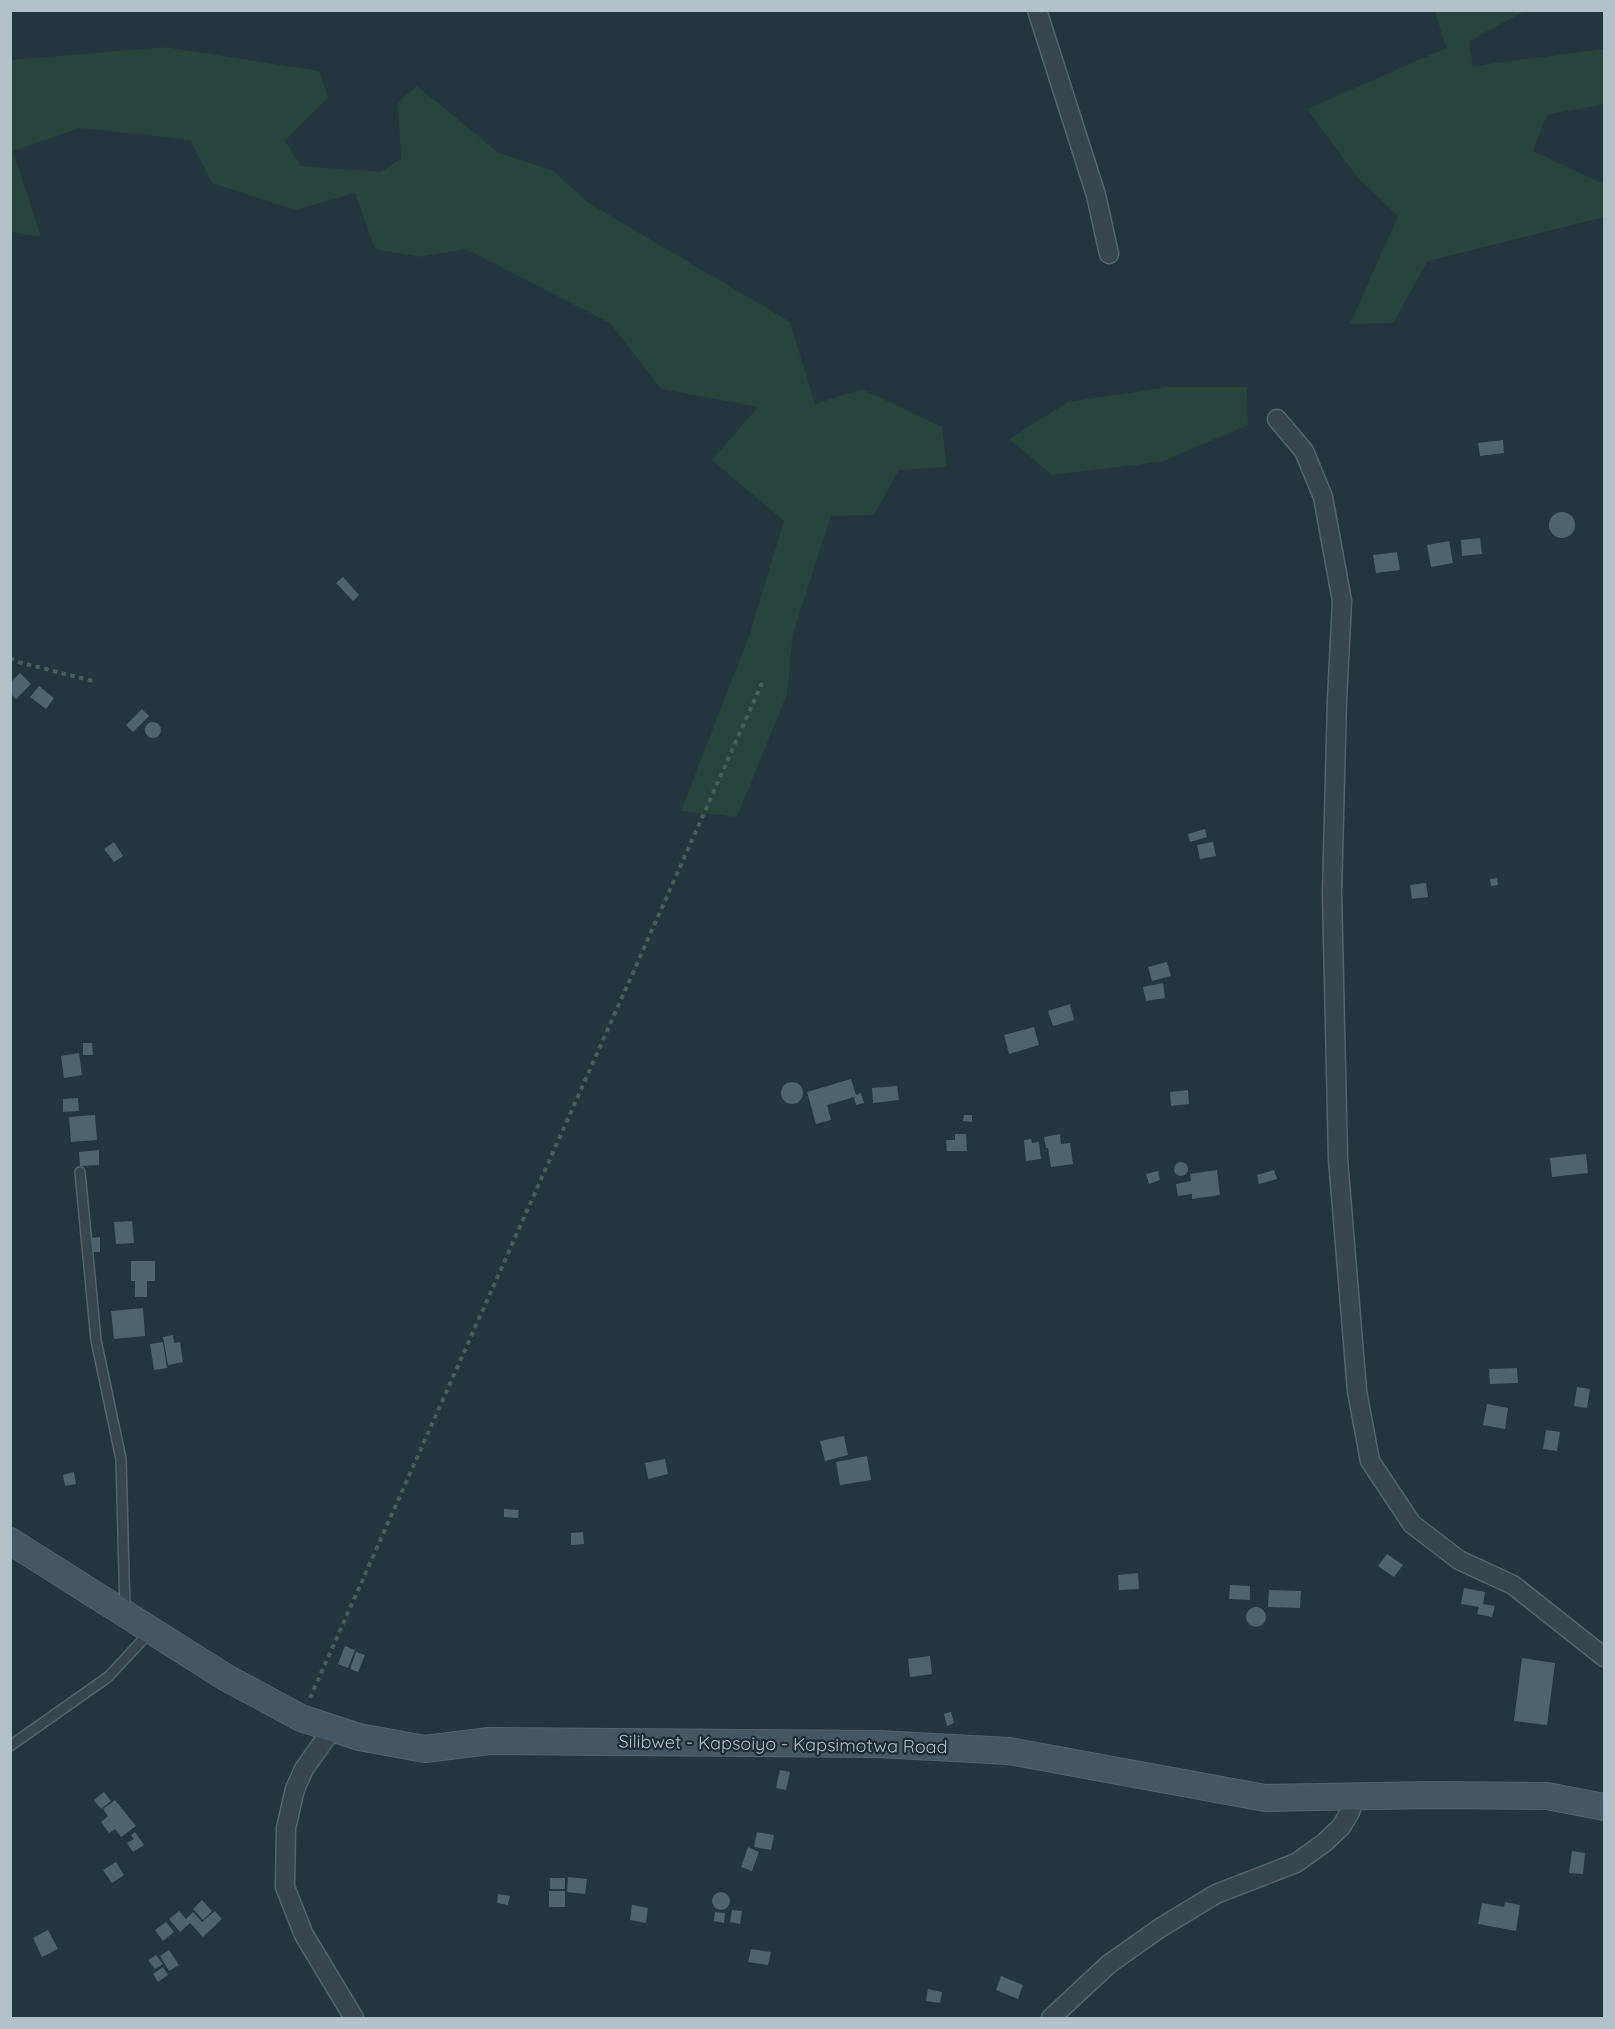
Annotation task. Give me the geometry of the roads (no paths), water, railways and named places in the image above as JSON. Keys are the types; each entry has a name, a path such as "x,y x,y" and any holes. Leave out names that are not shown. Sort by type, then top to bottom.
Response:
{"street":[{"path":"1037,10 1096,195 1109,254"},
{"path":"1276,419 1304,451 1323,497 1342,601 1332,893 1338,1159 1357,1391 1370,1461 1412,1524 1459,1560 1513,1585 1605,1657"},
{"name":"Silibwet - Kapsoiyo - Kapsimotwa Road","path":"10,1541 225,1677 301,1718 359,1737 425,1749 489,1740 878,1744 1009,1751 1265,1798 1431,1795 1547,1796 1605,1806"},
{"path":"333,1728 304,1769 295,1789 286,1827 285,1887 304,1935 354,2019"},
{"path":"1051,2019 1109,1964 1160,1928 1216,1894 1296,1863 1324,1843 1341,1827 1355,1798"}],"lane":[{"path":"80,1172 96,1340 121,1459 125,1613"},
{"path":"10,1746 108,1677 152,1630"}]}
